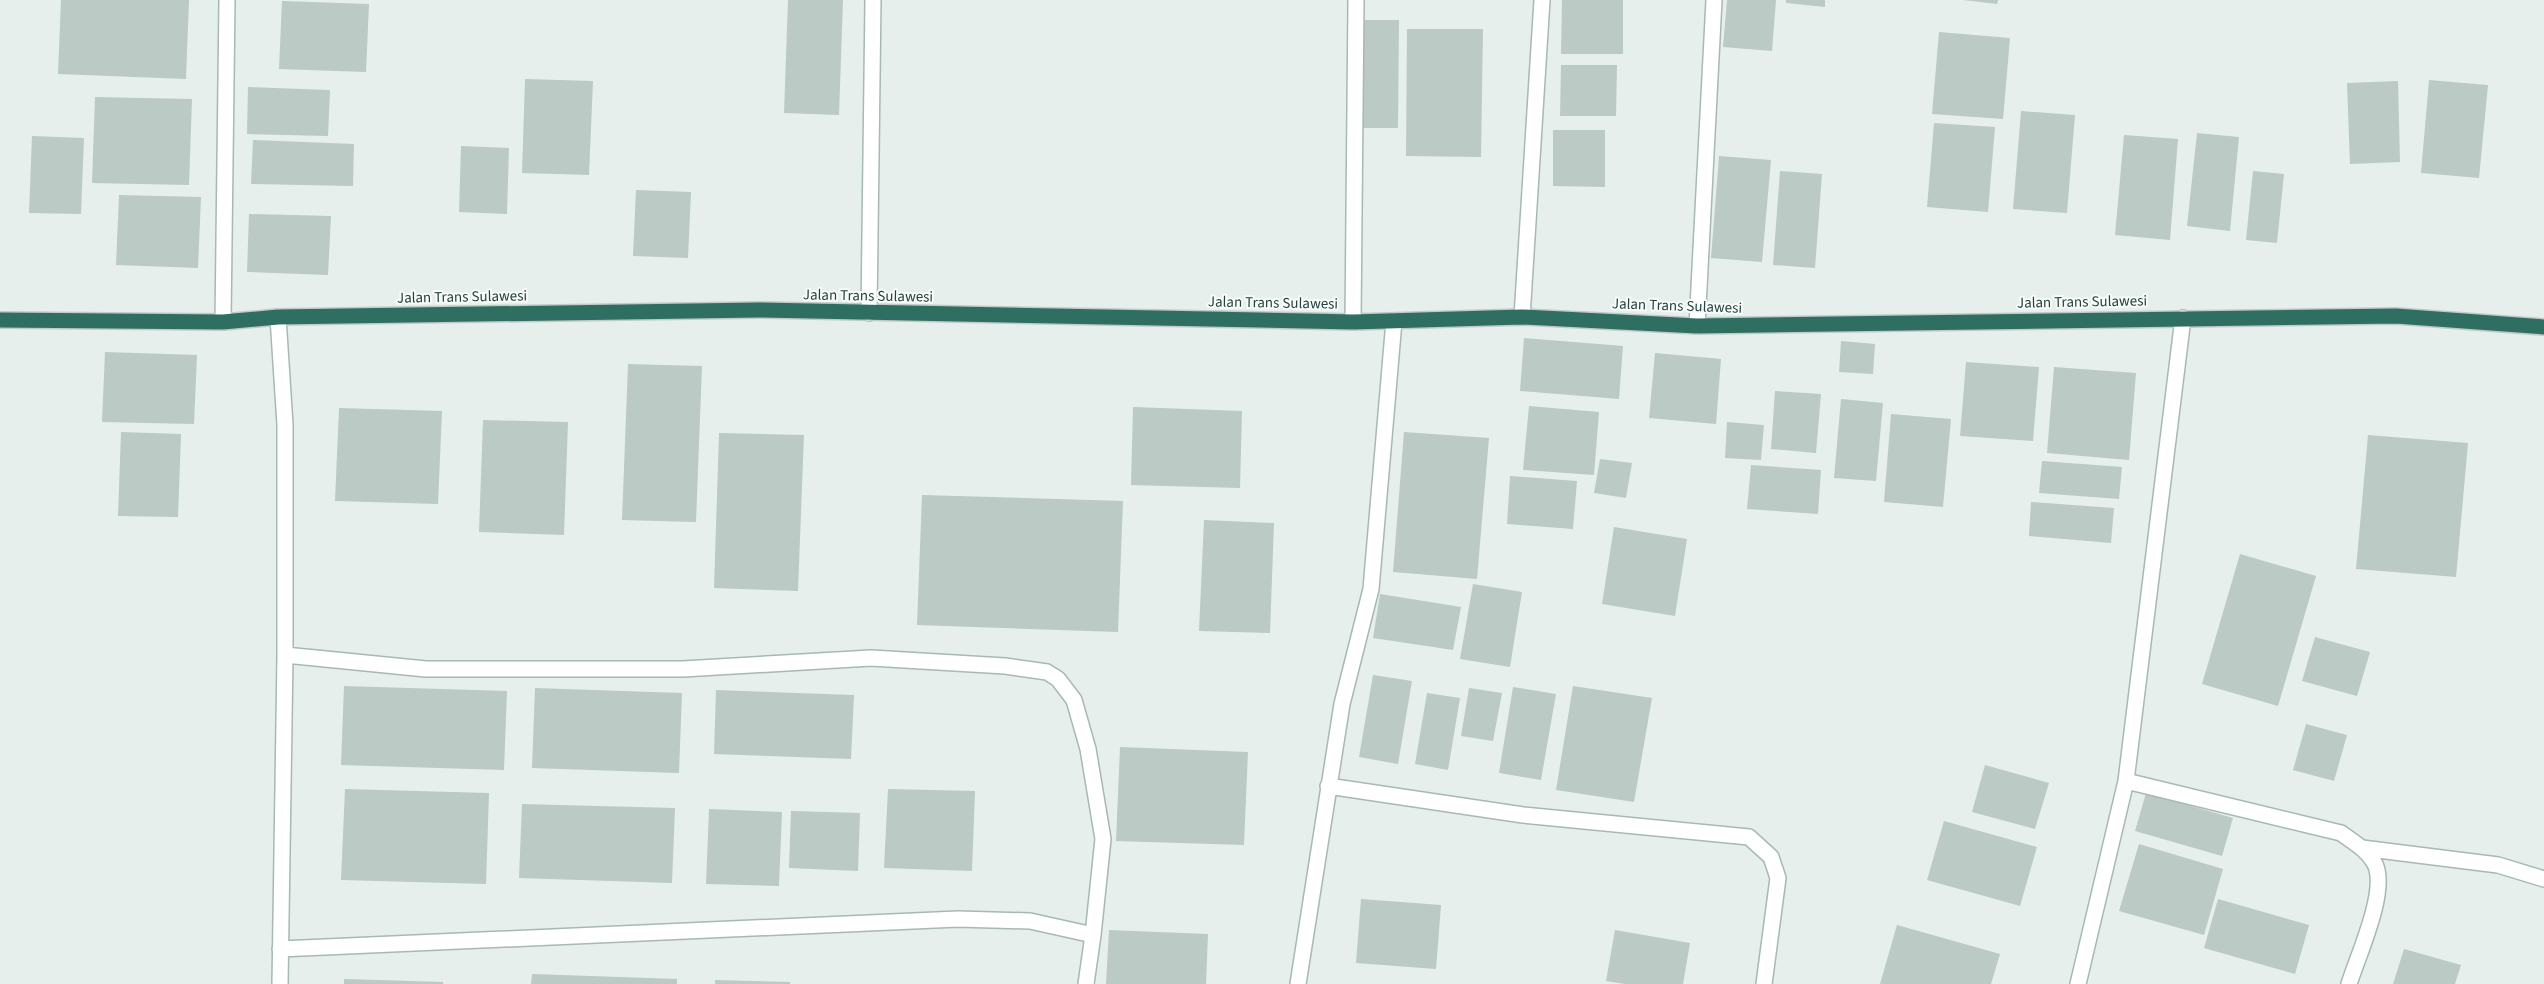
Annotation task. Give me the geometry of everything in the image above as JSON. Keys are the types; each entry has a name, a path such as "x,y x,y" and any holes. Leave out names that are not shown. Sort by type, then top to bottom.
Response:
{"highway":[{"name":"Jalan Trans Sulawesi","path":"0,320 223,322 278,317 758,310 869,314 1353,322 1522,317 1697,326 2396,316 2544,327"}],"street":[{"path":"223,322 227,0"},
{"path":"869,314 873,0"},
{"path":"1353,322 1356,0"},
{"path":"1522,317 1542,0"},
{"path":"1697,326 1714,0"},
{"path":"278,317 285,425 285,655 280,984"},
{"path":"2078,984 2126,781 2183,318"},
{"path":"1298,984 1342,704 1371,589 1394,322"},
{"path":"285,655 426,669 683,669 871,658 1006,666 1047,672 1058,679 1074,700 1090,758 1104,838 1086,984"},
{"path":"2126,781 2340,833 2362,848 2375,864 2380,882 2377,902 2349,984"},
{"path":"1328,786 1524,816 1749,837 1771,857 1778,878 1764,984"},
{"path":"2362,848 2498,865 2544,879"},
{"path":"280,949 958,919 1030,921 1093,935"}],"building":[{"path":"61,0 189,0 186,79 58,74"},
{"path":"788,0 843,0 839,115 784,113"},
{"path":"1562,0 1623,0 1623,54 1561,54"},
{"path":"1727,0 1776,0 1772,51 1723,47"},
{"path":"1786,0 1825,0 1825,7 1786,3"},
{"path":"1963,0 1998,0 1997,4"},
{"path":"282,1 369,4 366,72 279,69"},
{"path":"1364,20 1399,20 1398,128 1363,128"},
{"path":"1407,29 1483,29 1481,157 1406,156"},
{"path":"1939,32 2010,38 2003,119 1932,114"},
{"path":"1561,65 1617,65 1616,116 1560,116"},
{"path":"525,79 593,81 589,175 522,173"},
{"path":"2429,80 2488,85 2479,178 2421,173"},
{"path":"2398,81 2400,162 2350,164 2347,83"},
{"path":"248,87 330,90 328,136 247,134"},
{"path":"95,97 192,99 189,185 92,183"},
{"path":"2021,111 2075,115 2067,213 2013,209"},
{"path":"1934,123 1995,127 1988,212 1927,207"},
{"path":"1553,130 1605,130 1605,187 1553,186"},
{"path":"2197,133 2239,137 2230,231 2187,226"},
{"path":"2124,135 2178,139 2170,240 2115,235"},
{"path":"32,136 84,138 81,214 29,213"},
{"path":"253,140 354,144 353,186 251,184"},
{"path":"461,146 509,148 507,214 459,212"},
{"path":"1719,156 1771,160 1762,262 1711,258"},
{"path":"1780,171 1822,174 1815,268 1773,265"},
{"path":"2253,171 2284,174 2277,243 2246,240"},
{"path":"636,190 691,192 688,258 633,256"},
{"path":"119,195 201,197 198,268 116,265"},
{"path":"249,214 331,216 328,275 247,272"},
{"path":"1524,338 1623,346 1619,399 1520,391"},
{"path":"1841,341 1875,344 1873,374 1839,372"},
{"path":"105,352 197,355 194,424 102,422"},
{"path":"1655,353 1721,359 1716,424 1649,418"},
{"path":"1966,362 2039,367 2033,441 1960,436"},
{"path":"628,364 702,366 696,522 622,520"},
{"path":"2054,367 2136,373 2129,460 2047,453"},
{"path":"1775,391 1821,394 1816,453 1771,449"},
{"path":"1841,399 1883,403 1876,481 1834,478"},
{"path":"1529,406 1599,412 1594,475 1523,470"},
{"path":"1133,407 1242,411 1240,488 1131,485"},
{"path":"339,408 442,411 438,504 335,501"},
{"path":"1891,414 1951,419 1943,507 1884,502"},
{"path":"483,420 568,422 564,535 479,532"},
{"path":"1727,422 1764,425 1761,460 1725,458"},
{"path":"121,432 181,434 178,517 118,516"},
{"path":"1404,432 1489,438 1477,579 1393,572"},
{"path":"719,433 804,435 798,591 714,588"},
{"path":"2368,435 2468,443 2456,577 2356,569"},
{"path":"1600,459 1632,463 1626,498 1594,493"},
{"path":"2042,461 2122,467 2119,499 2039,493"},
{"path":"1751,465 1821,470 1818,514 1747,509"},
{"path":"1510,476 1577,481 1573,529 1507,524"},
{"path":"922,495 1123,501 1118,632 917,625"},
{"path":"2031,502 2114,508 2111,543 2029,536"},
{"path":"1204,520 1274,523 1270,633 1199,631"},
{"path":"1614,527 1687,539 1675,616 1602,604"},
{"path":"2240,554 2316,576 2278,706 2202,684"},
{"path":"1473,584 1522,592 1510,667 1460,659"},
{"path":"1380,594 1461,607 1453,650 1373,638"},
{"path":"2315,637 2370,652 2357,696 2302,681"},
{"path":"1373,675 1412,681 1398,764 1359,757"},
{"path":"344,686 507,691 504,770 341,765"},
{"path":"1573,686 1652,698 1634,802 1556,790"},
{"path":"1513,687 1556,694 1541,780 1499,773"},
{"path":"535,688 682,693 679,773 532,768"},
{"path":"1469,688 1502,693 1493,741 1461,736"},
{"path":"716,690 854,695 851,759 714,754"},
{"path":"1427,693 1460,698 1448,770 1415,764"},
{"path":"2306,724 2347,735 2334,781 2293,770"},
{"path":"1120,747 1248,752 1244,845 1116,841"},
{"path":"1985,765 2049,783 2035,829 1972,812"},
{"path":"345,789 489,793 486,884 341,880"},
{"path":"888,789 975,791 972,871 884,868"},
{"path":"2146,793 2233,818 2222,856 2135,831"},
{"path":"522,804 675,808 672,883 519,878"},
{"path":"709,809 782,812 779,886 706,884"},
{"path":"791,811 860,813 858,871 789,868"},
{"path":"1944,821 2037,847 2020,906 1927,880"},
{"path":"2139,844 2223,869 2204,935 2119,911"},
{"path":"1361,899 1441,905 1436,969 1356,963"},
{"path":"2218,899 2309,925 2295,974 2204,948"},
{"path":"1897,925 2000,954 1991,984 1880,984"},
{"path":"1109,930 1208,934 1206,984 1106,984"},
{"path":"1615,930 1690,943 1683,984 1625,984 1606,981"},
{"path":"2404,949 2461,965 2455,984 2393,984"},
{"path":"532,974 677,979 677,984 531,984"},
{"path":"344,979 443,982 443,984 344,984"},
{"path":"715,980 790,982 790,984 715,984"}]}
